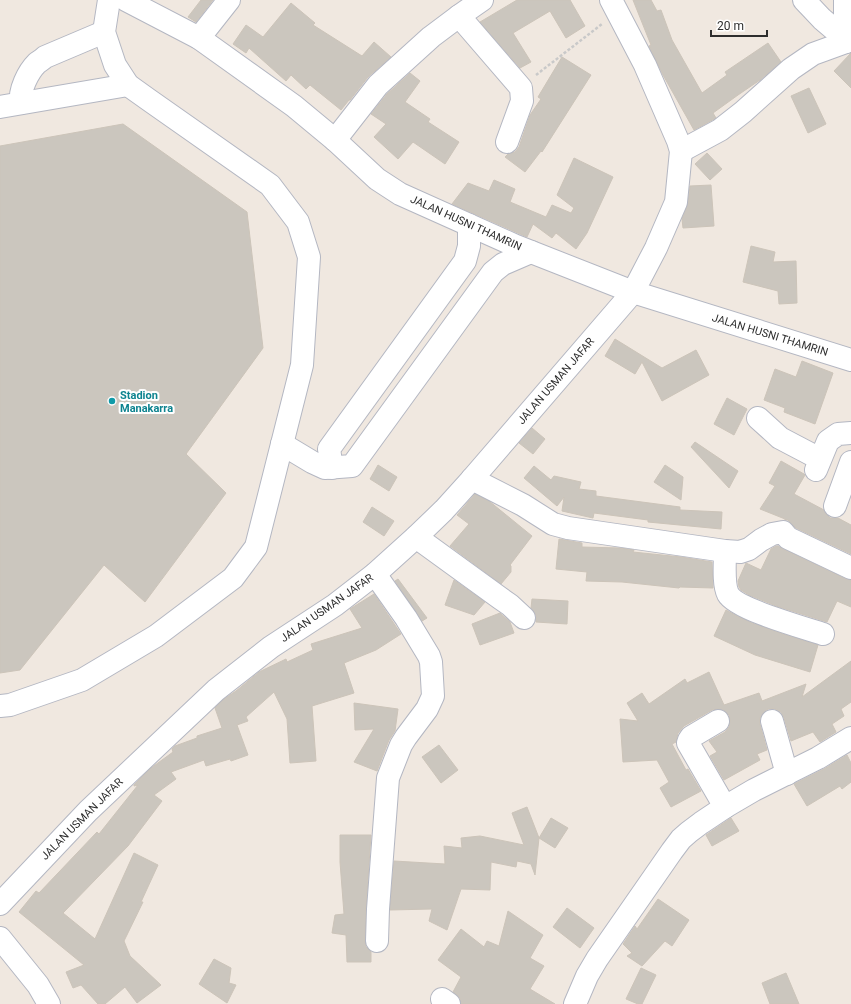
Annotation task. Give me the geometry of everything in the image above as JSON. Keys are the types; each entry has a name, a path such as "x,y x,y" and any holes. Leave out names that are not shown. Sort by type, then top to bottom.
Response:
{"street":[{"path":"0,706 10,705 82,680 156,636 233,578 256,547 302,364 309,257 298,222 270,185 128,84 115,65 104,32 110,0"},
{"name":"JALAN HUSNI THAMRIN","path":"126,0 198,38 294,106 335,140 377,179 400,194 531,252 633,292 851,360"},
{"path":"198,38 229,0"},
{"path":"335,140 378,85 431,37 482,0"},
{"path":"804,0 822,19 846,39"},
{"path":"845,0 846,39"},
{"path":"614,7 645,65 681,151 720,130 743,112 791,69 813,54 846,39"},
{"path":"459,16 521,88 522,101 507,142"},
{"path":"21,100 27,77 38,62 46,57 104,32"},
{"path":"0,107 21,100 128,84"},
{"name":"JALAN USMAN JAFAR","path":"0,904 88,811 216,690 271,647 335,605 375,574 444,510 633,292 656,248 676,202 681,151"},
{"path":"332,468 329,449 465,261 469,246 469,225"},
{"path":"282,444 324,468 352,466 493,272 503,264 531,252"},
{"path":"758,418 780,438 818,465 828,441 838,434 851,433"},
{"path":"835,506 851,462"},
{"path":"472,479 523,505 553,524 568,528 740,552 749,550 761,540 772,534 783,532 788,538 851,568"},
{"path":"416,537 510,605 524,618"},
{"path":"725,551 726,585 730,598 768,616 823,634"},
{"path":"375,574 406,618 432,662 433,696 427,709 406,737 388,778 377,941"},
{"path":"718,721 691,737 688,743 725,807"},
{"path":"772,721 787,774"},
{"path":"575,1004 590,970 681,839 725,807 754,790 818,758 851,738"},
{"path":"0,938 38,986 49,1004"}],"path":[{"path":"521,88 601,25 614,7"}],"building":[{"path":"201,0 213,0 196,22 188,17"},
{"path":"517,0 570,0 585,26 566,38 550,11 513,33 531,62 520,68 480,22"},
{"path":"633,0 651,0 657,11 661,10 672,40 702,93 727,75 725,72 768,43 781,62 760,80 713,113 716,118 694,130 663,75 649,46 651,45"},
{"path":"291,3 315,23 313,25 362,56 374,42 391,57 368,77 341,110 310,85 306,89 291,75 286,81 249,48 246,53 233,44 246,25 263,37"},
{"path":"851,53 851,88 834,71"},
{"path":"562,57 591,75 542,152 541,151 525,172 505,157 508,154 515,152 519,147 530,115 541,99 538,97"},
{"path":"410,73 420,81 405,102 430,119 428,122 459,142 445,164 413,142 398,159 374,137 386,124 371,114 387,94"},
{"path":"809,88 826,124 808,133 791,96"},
{"name":"Stadion Manakarra","path":"123,124 247,212 263,348 186,454 226,493 145,602 104,565 20,670 0,673 0,146"},
{"path":"707,153 722,169 710,180 695,164"},
{"path":"574,158 613,177 587,233 576,249 556,233 552,238 533,224 527,237 452,204 468,183 489,191 494,180 515,189 510,202 546,217 552,205 571,213 574,208 557,195"},
{"path":"711,185 714,226 683,228 682,219 688,203 690,186"},
{"path":"751,246 775,252 773,262 796,261 797,303 779,304 778,291 743,282"},
{"path":"615,339 662,368 696,350 709,375 662,401 642,362 635,374 605,356"},
{"path":"802,361 833,373 815,424 784,412 785,408 764,400 775,369 796,377"},
{"path":"727,398 747,409 734,435 714,424"},
{"path":"532,428 545,439 533,454 519,443"},
{"path":"695,442 738,471 729,488 691,447"},
{"path":"781,461 805,475 794,494 824,510 830,518 838,518 851,525 851,554 796,528 788,520 760,509 775,486 769,483"},
{"path":"378,465 397,477 389,491 370,479"},
{"path":"665,465 683,477 681,500 654,482"},
{"path":"534,466 551,480 554,476 581,482 579,489 596,491 596,496 680,507 680,510 722,512 721,529 648,522 648,520 594,513 593,518 562,511 564,497 557,506 524,478"},
{"path":"475,494 489,501 532,536 510,565 511,572 501,584 450,546 469,524 457,515"},
{"path":"372,507 394,521 384,536 363,522"},
{"path":"559,539 582,543 582,547 620,548 634,550 633,552 712,562 713,588 679,588 622,582 586,581 587,572 556,569"},
{"path":"776,546 851,580 851,607 837,601 827,622 776,606 749,595 741,590 738,581 746,563 761,570 771,549"},
{"path":"398,579 427,618 422,621 395,581"},
{"path":"454,580 485,602 474,615 445,605"},
{"path":"374,594 401,634 376,650 344,663 354,693 312,706 316,761 290,763 287,719 274,692 246,717 248,721 237,725 248,755 231,761 230,759 206,766 204,760 171,772 176,779 154,795 162,801 128,846 63,913 95,939 134,853 158,865 141,902 143,902 124,941 130,956 161,985 137,1003 125,987 105,1004 98,1004 81,985 73,988 66,972 84,965 19,912 36,891 39,893 97,832 99,834 138,785 134,785 151,768 173,752 172,749 175,746 197,738 197,736 222,728 215,708 224,699 259,672 286,659 287,662 313,650 311,644 362,628 350,609"},
{"path":"532,599 568,601 567,624 536,622 536,615 531,608"},
{"path":"726,610 752,623 818,645 810,672 755,655 714,636"},
{"path":"500,613 510,622 514,633 480,645 472,624"},
{"path":"851,661 851,702 841,709 844,716 832,724 836,732 820,742 813,732 791,741 781,712 775,709 768,709 760,718 760,724 767,750 757,754 760,760 724,780 710,756 717,752 709,741 725,732 729,727 730,720 729,715 724,710 712,710 684,726 678,733 676,742 672,744 686,770 688,769 701,791 671,807 660,788 669,782 657,760 623,762 620,719 638,721 627,703 642,693 649,704 685,679 687,683 709,672 724,705 759,693 762,701 806,684 802,697"},
{"path":"354,703 398,709 395,731 389,740 377,771 354,762 374,729 355,730"},
{"path":"439,745 458,770 441,783 422,757"},
{"path":"847,755 851,763 851,782 842,789 840,786 807,806 794,784 824,769"},
{"path":"527,807 539,838 535,875 531,864 517,861 516,867 491,862 490,890 461,889 447,930 429,921 432,909 390,910 394,861 445,864 444,846 462,848 461,838 480,836 524,845 512,813"},
{"path":"551,818 568,828 555,848 539,838"},
{"path":"731,818 739,831 712,846 706,835"},
{"path":"340,835 371,835 365,941 366,947 371,952 371,962 347,962 346,935 332,933 335,915 344,914 340,862"},
{"path":"658,899 689,920 672,946 665,941 642,966 627,956 632,953 623,944 635,926 637,929"},
{"path":"567,908 594,928 580,948 553,927"},
{"path":"508,911 543,935 530,958 544,966 530,989 555,1004 461,1004 460,998 453,992 461,977 438,960 461,929 484,947 487,941 499,946"},
{"path":"214,959 231,968 229,983 236,985 227,1003 199,984"},
{"path":"641,968 656,975 642,1004 638,1004 626,999"},
{"path":"786,973 799,1004 770,1004 762,983"}],"place":[{"name":"Stadion Manakarra","path":"112,401"}]}
